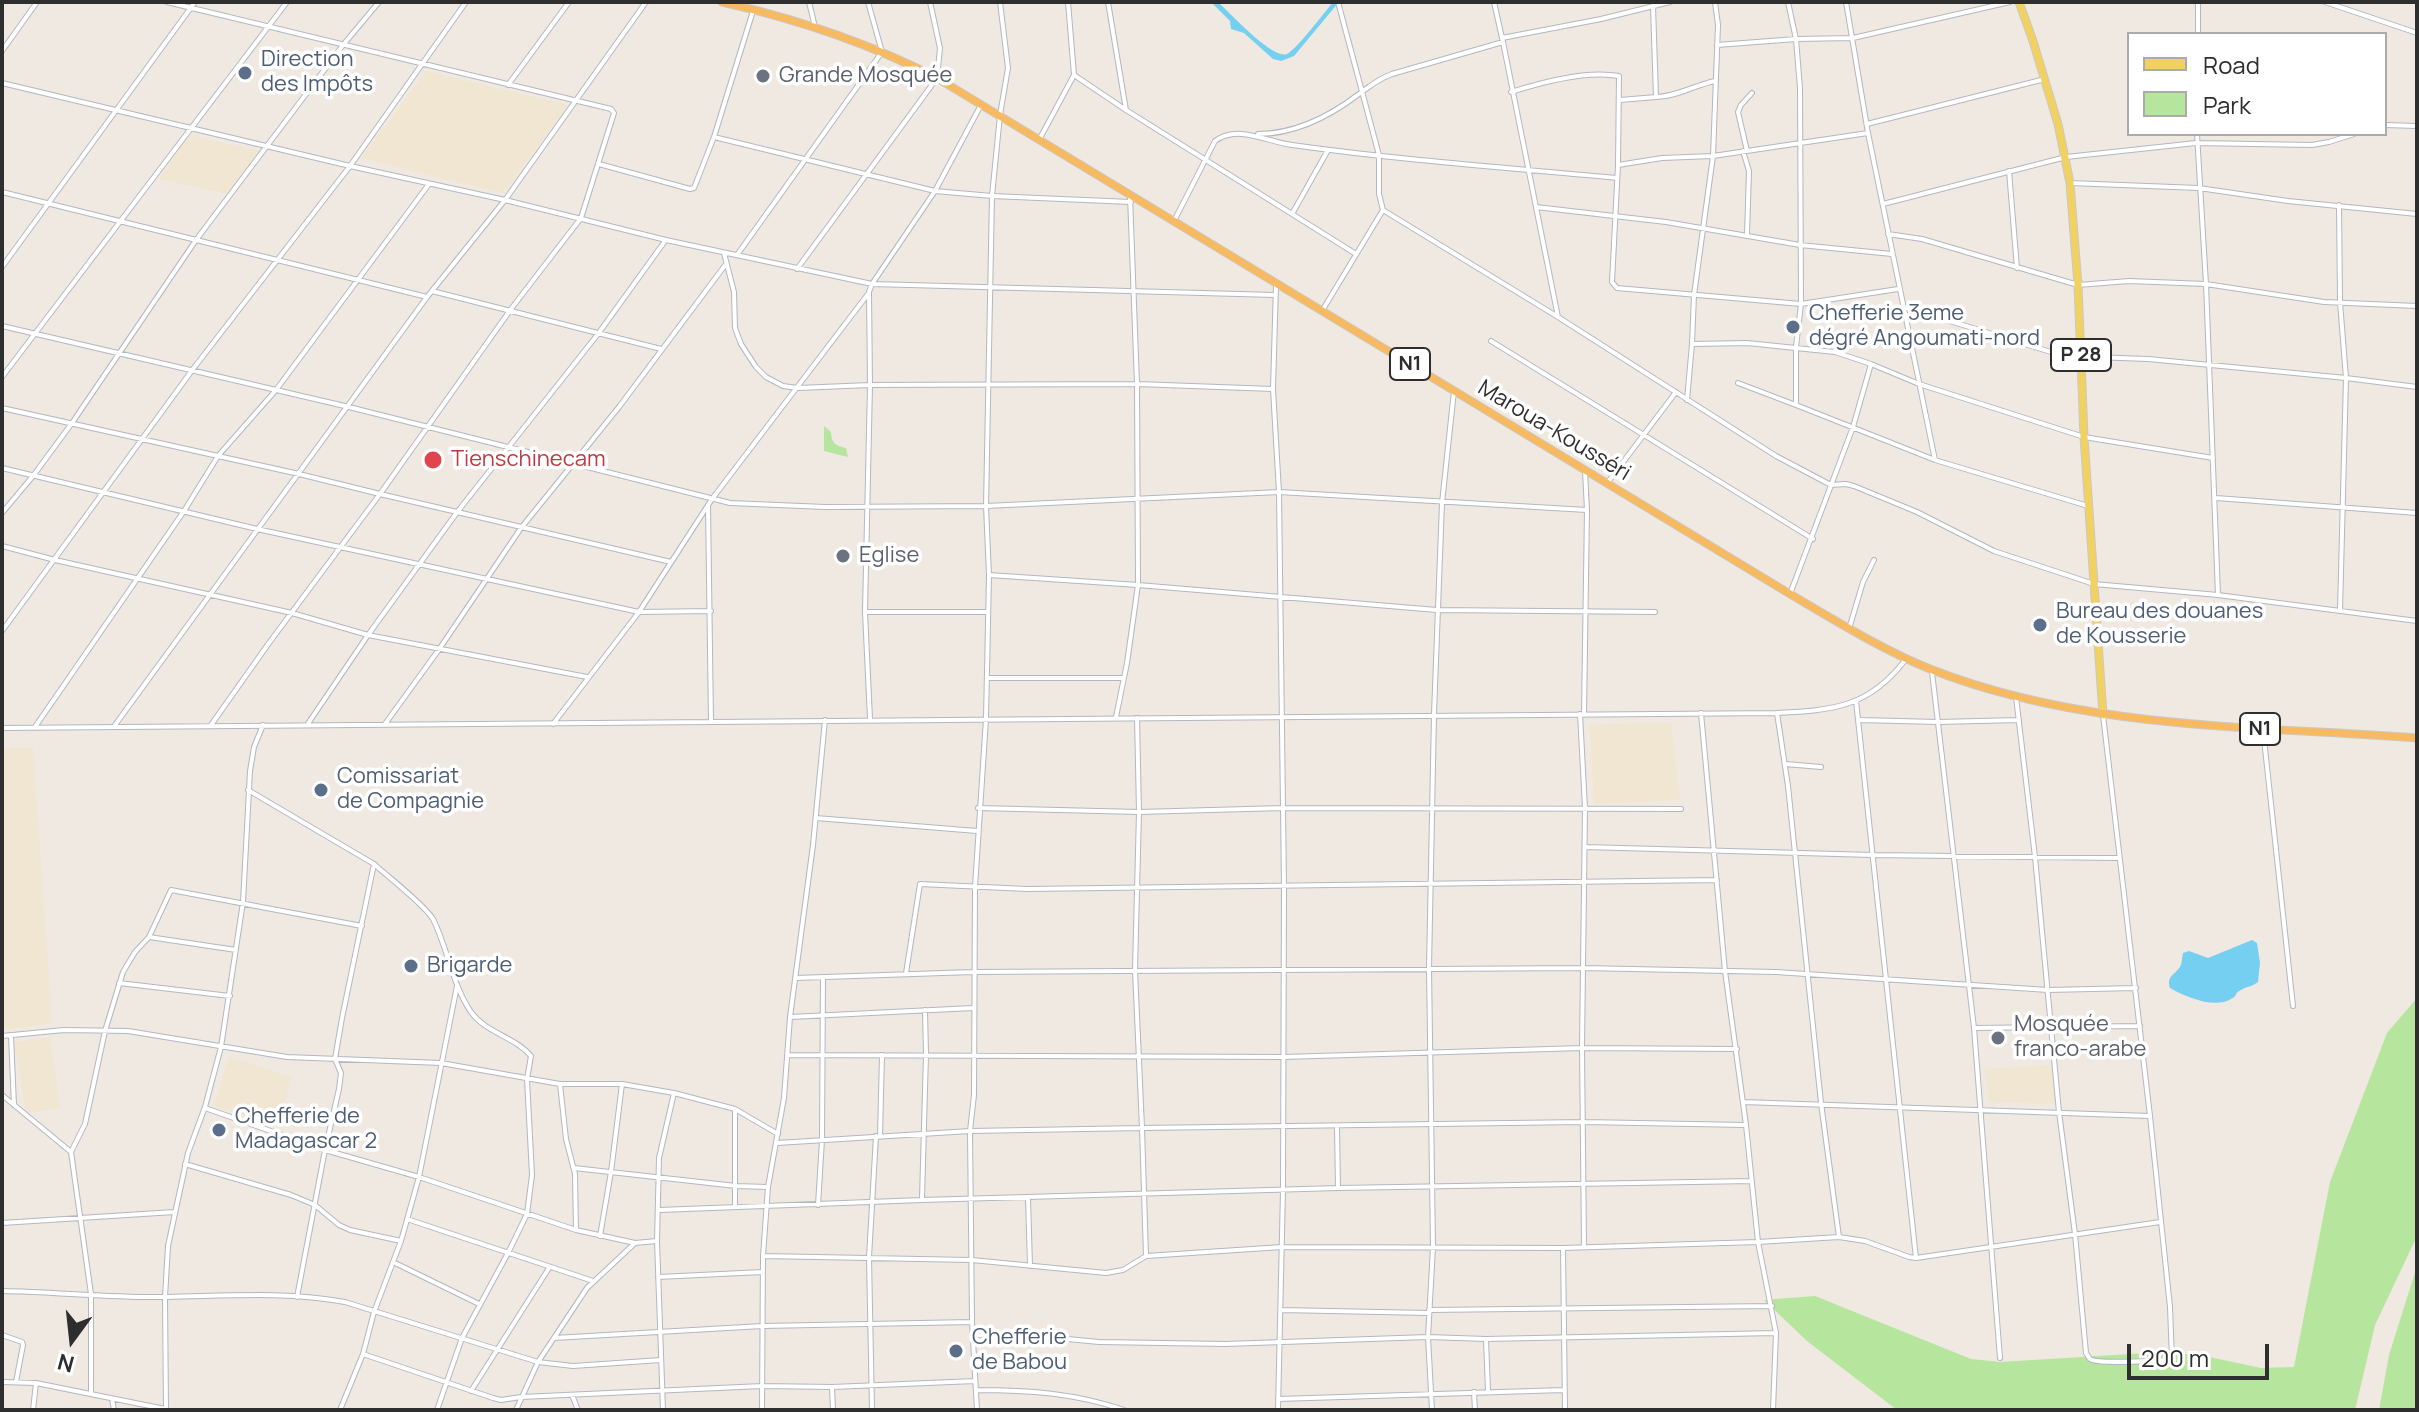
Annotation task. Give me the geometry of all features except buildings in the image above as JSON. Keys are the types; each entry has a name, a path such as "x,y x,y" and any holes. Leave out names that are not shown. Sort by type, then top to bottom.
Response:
{"highway":[{"name":"Maroua-Kousséri","path":"722,2 741,4 816,28 882,52 937,78 1130,198 1174,221 1790,594 1906,659 2016,696 2103,715 2417,738"}],"main road":[{"name":"P 28","path":"2019,2 2045,79 2070,183 2103,715"}],"street":[{"path":"2,51 37,2"},
{"path":"167,2 425,62 614,111 581,218 511,309 211,725"},
{"path":"2,267 195,2"},
{"path":"2,377 287,2"},
{"path":"2,513 72,423 196,240 379,2"},
{"path":"2,631 193,369 350,166 466,2"},
{"path":"508,85 569,2"},
{"path":"114,726 427,297 505,200 646,2"},
{"path":"809,2 816,28"},
{"path":"737,255 882,52 868,2"},
{"path":"797,269 937,78 940,48 930,2"},
{"path":"977,1410 972,1322 970,1131 977,831 987,678 989,575 986,506 992,196 1008,68 1000,2"},
{"path":"1039,140 1074,75 1068,2"},
{"path":"1108,2 1126,110"},
{"path":"1338,2 1379,155 1379,194 1383,210 1776,456 1831,485 1854,486 1917,512 1994,551 2094,584 2218,595 2417,621"},
{"path":"1494,2 1558,317"},
{"path":"1174,221 1218,138 1274,133 1313,122 1379,79 1392,74 1502,40 1670,2"},
{"path":"1687,400 1694,295 1713,156 1718,25 1715,2"},
{"path":"1788,2 1796,39 1801,143 1801,304 1796,347 1796,405"},
{"path":"1846,2 1898,289 1935,460"},
{"path":"1717,45 1853,38 2010,2"},
{"path":"2198,2 2198,32"},
{"path":"2325,2 2417,33"},
{"path":"1649,5 1656,97"},
{"path":"599,164 692,189 696,185 753,9"},
{"path":"1511,92 1541,82 1616,74 1621,78 1614,215 1614,285 1617,288 1801,304 1898,289"},
{"path":"1074,75 1356,254"},
{"path":"1867,124 2045,79"},
{"path":"1620,100 1671,95 1715,81"},
{"path":"2,83 666,240 872,284 1275,295"},
{"path":"1747,235 1749,171 1738,112 1752,93"},
{"path":"553,724 639,612 712,499 869,292 935,191 982,104"},
{"path":"2387,125 2417,126"},
{"path":"1618,165 1662,158 1713,156 1868,133"},
{"path":"1251,134 1274,142 1328,149 1617,178"},
{"path":"2197,136 2216,498 2218,595"},
{"path":"1883,204 2066,157 2196,143 2312,145 2348,136"},
{"path":"714,137 935,191 992,196 1130,198 1137,384 1138,585 1116,718"},
{"path":"1292,214 1328,149"},
{"path":"2009,170 2017,268"},
{"path":"2070,183 2199,188 2417,214"},
{"path":"35,727 184,511 218,456 276,390 429,184"},
{"path":"2,192 427,297"},
{"path":"2339,205 2340,302 2346,378 2340,611"},
{"path":"1536,207 1614,215 1800,245 1892,254"},
{"path":"1322,311 1383,210"},
{"path":"1888,234 1934,242 2078,285 2129,281 2206,284 2299,299 2417,306"},
{"path":"307,725 458,511 598,334 666,240"},
{"path":"724,253 734,292 735,328 749,358 774,382 798,388 1137,384 1273,389"},
{"path":"385,724 521,528 619,407 726,264"},
{"path":"1276,283 1273,389 1279,492 1284,886 1283,1190 1278,1410"},
{"path":"432,291 661,349"},
{"path":"869,292 865,612 870,719"},
{"path":"1904,307 2045,351 2081,358 2148,359 2417,387"},
{"path":"2,326 349,407 712,499 750,505 986,506 1279,492 1587,510"},
{"path":"1491,341 1813,539"},
{"path":"1692,344 1747,343 1835,352 1919,384 2084,437 2213,458"},
{"path":"1790,594 1853,427 1871,364"},
{"path":"1738,383 1935,460 2089,506"},
{"path":"1432,1410 1428,1312 1433,1247 1429,968 1434,714 1442,503 1454,391"},
{"path":"1607,484 1676,392"},
{"path":"2,408 144,438 671,562"},
{"path":"2,468 257,529 639,612 711,611"},
{"path":"1584,1247 1582,1048 1585,808 1582,714 1587,510 1585,471"},
{"path":"2216,498 2417,513"},
{"path":"708,505 711,722"},
{"path":"2,546 292,613 368,635 587,677"},
{"path":"1849,629 1863,582 1874,560"},
{"path":"989,575 1437,610 1655,612"},
{"path":"865,612 988,612"},
{"path":"2,728 1777,713 1824,710 1856,701 1882,686 1906,659"},
{"path":"1932,669 1974,1028 2000,1358"},
{"path":"987,678 1124,678"},
{"path":"2016,696 2088,1358 2106,1362 2172,1360 2170,1307 2150,1116 2103,715"},
{"path":"1856,701 1916,1258"},
{"path":"1701,713 1725,971 1737,1049 1758,1242 1776,1333 1773,1410"},
{"path":"1777,713 1839,1237"},
{"path":"1137,718 1139,812 1135,970 1146,1256"},
{"path":"762,1410 763,1256 768,1187 788,1055 825,720"},
{"path":"1860,720 2019,720"},
{"path":"2,1382 36,1383 166,1410 168,1246 185,1164 221,1047 243,902 247,790 254,747 263,725"},
{"path":"2263,729 2293,1006"},
{"path":"1785,764 1821,767"},
{"path":"247,790 374,864 431,916 472,1013 484,1026 531,1056 527,1079 532,1163 527,1214 462,1338 437,1410"},
{"path":"978,808 1139,812 1283,808 1681,809"},
{"path":"816,818 977,831"},
{"path":"1585,847 2118,858"},
{"path":"297,1297 341,1073 335,1059 342,1018 374,864"},
{"path":"906,973 920,884 1027,889 1717,880"},
{"path":"91,1393 91,1294 71,1152 85,1124 119,983 135,952 149,937 168,893 171,890 243,902 362,926"},
{"path":"149,937 236,950"},
{"path":"795,978 973,972 1583,968 1807,974 2048,990 2136,988"},
{"path":"818,1205 822,1140 823,977"},
{"path":"119,983 230,996"},
{"path":"340,1410 363,1354 419,1177 458,985"},
{"path":"790,1017 973,1008"},
{"path":"922,1200 925,1010"},
{"path":"1974,1028 2140,1026"},
{"path":"2,1036 64,1030 152,1034 287,1057 441,1063 560,1084 622,1084 674,1093 735,1109 778,1134"},
{"path":"11,1035 14,1105"},
{"path":"788,1055 1283,1057 1582,1048 1737,1049"},
{"path":"872,1410 870,1202 878,1136 882,1054"},
{"path":"560,1084 566,1139 574,1168 576,1230"},
{"path":"600,1236 622,1084"},
{"path":"663,1410 657,1241 659,1158 674,1093"},
{"path":"2,1095 71,1152"},
{"path":"1743,1102 2150,1116"},
{"path":"205,1107 325,1150 419,1177 576,1230 635,1243 657,1241"},
{"path":"735,1109 735,1207"},
{"path":"777,1143 970,1131 1583,1122 1746,1125"},
{"path":"1337,1126 1338,1188"},
{"path":"185,1164 291,1195 315,1205 350,1230 401,1241"},
{"path":"574,1168 768,1187"},
{"path":"659,1210 1338,1188 1752,1181"},
{"path":"1028,1198 1030,1266"},
{"path":"2,1223 174,1212"},
{"path":"407,1219 593,1281"},
{"path":"763,1256 972,1260 1115,1273 1146,1256 1282,1247 1563,1248 1839,1237 1865,1241 1916,1258 2160,1222"},
{"path":"516,1410 538,1362 593,1281 635,1243"},
{"path":"1563,1248 1565,1410"},
{"path":"393,1262 479,1304"},
{"path":"471,1391 550,1268"},
{"path":"658,1277 763,1272"},
{"path":"2,1291 165,1297 297,1297 345,1302 538,1362 573,1366 661,1360"},
{"path":"1281,1310 1428,1312 1772,1306"},
{"path":"554,1338 762,1326 972,1322"},
{"path":"973,1335 1164,1344 1776,1333"},
{"path":"2,1335 23,1345 16,1382"},
{"path":"1486,1339 1488,1391"},
{"path":"363,1354 501,1400 762,1386 832,1387 975,1381"},
{"path":"33,1410 36,1383"},
{"path":"832,1387 833,1410"},
{"path":"976,1390 1032,1390 1070,1395 1124,1410"},
{"path":"1278,1399 1564,1390"},
{"path":"1474,1392 1475,1410"},
{"path":"572,1395 578,1410"},
{"path":"112,1399 114,1410"}],"shaded area":[{"path":"426,71 568,105 503,193 361,158"},
{"path":"188,135 260,151 228,194 159,179"},
{"path":"1671,722 1680,800 1594,804 1590,725"},
{"path":"2,748 33,748 52,1023 2,1030"},
{"path":"50,1037 60,1108 26,1113 14,1042"},
{"path":"229,1057 292,1077 277,1126 214,1106"},
{"path":"2054,1065 2057,1104 1989,1102 1985,1069"}],"green space":[{"path":"824,426 831,432 835,443 846,448 848,457 824,451"},
{"path":"2417,998 2417,1236 2375,1325 2355,1410 1897,1410 1807,1341 1764,1300 1815,1296 1971,1359 2000,1362 2146,1353 2195,1354 2261,1368 2294,1367 2330,1182 2387,1033"},
{"path":"2417,1266 2417,1410 2379,1410 2389,1355"}],"water":[{"path":"1211,2 1218,2 1272,50 1287,54 1333,2 1339,2 1294,56 1281,61 1273,59 1244,33 1231,29 1230,21"},
{"path":"2252,940 2257,943 2260,963 2258,982 2231,999 2209,1002 2170,988 2169,980 2181,965 2183,953 2189,951 2208,958"}],"place":[{"name":"Direction des Impôts","path":"245,73"},
{"name":"Grande Mosquée","path":"763,76"},
{"name":"Chefferie 3eme dégré Angoumati-nord","path":"1793,327"},
{"name":"Tienschinecam","path":"433,460"},
{"name":"Eglise","path":"843,556"},
{"name":"Bureau des douanes de Kousserie","path":"2040,625"},
{"name":"Comissariat de Compagnie","path":"321,790"},
{"name":"Brigarde","path":"411,966"},
{"name":"Mosquée franco-arabe","path":"1998,1038"},
{"name":"Chefferie de Madagascar 2","path":"219,1130"},
{"name":"Chefferie de Babou","path":"956,1351"}]}
